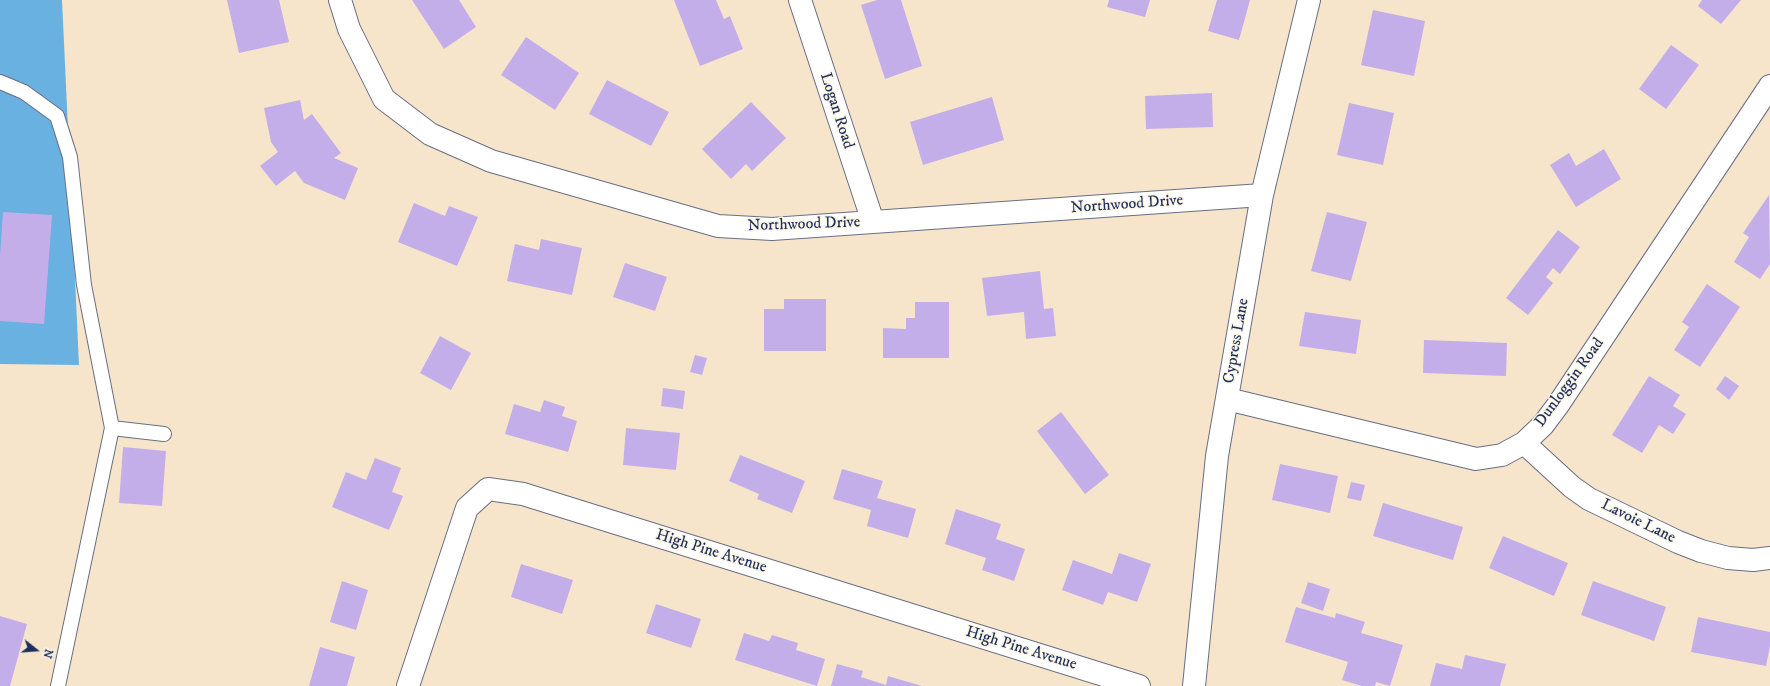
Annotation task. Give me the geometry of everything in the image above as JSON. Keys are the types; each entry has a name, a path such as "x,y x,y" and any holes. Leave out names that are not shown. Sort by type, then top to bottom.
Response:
{"street":[{"name":"Northwood Drive","path":"340,0 349,29 384,99 430,134 491,161 718,226 772,229 1262,195"},
{"name":"Logan Road","path":"800,0 873,222"},
{"name":"Cypress Lane","path":"1194,686 1217,456 1262,195 1309,0"},
{"name":"Dunloggin Road","path":"1227,399 1476,459 1502,455 1524,443 1543,425 1558,405 1770,86"},
{"name":"Lavoie Lane","path":"1524,443 1572,487 1590,499 1678,542 1701,552 1728,558 1753,560 1770,558"},
{"name":"High Pine Avenue","path":"408,686 467,508 488,489 523,494 1139,686"}],"lane":[{"path":"0,82 24,92 57,116 70,157 84,285 112,428 58,686"},
{"path":"112,428 164,434"}],"water":[{"path":"0,0 62,0 79,365 0,364"}],"building":[{"path":"227,0 279,0 289,42 239,53"},
{"path":"412,0 459,0 476,27 444,49"},
{"path":"674,0 716,0 724,19 730,16 743,49 700,66"},
{"path":"877,0 901,0 922,66 885,79 861,5"},
{"path":"1109,0 1150,0 1145,17 1107,7"},
{"path":"1217,0 1250,0 1239,40 1208,31"},
{"path":"1702,0 1741,0 1721,24 1698,6"},
{"path":"1373,10 1425,21 1414,76 1361,65"},
{"path":"526,37 579,73 555,110 501,75"},
{"path":"1671,45 1699,65 1666,109 1639,89"},
{"path":"607,80 669,112 651,146 589,114"},
{"path":"1212,93 1213,127 1146,129 1145,96"},
{"path":"992,97 1004,140 923,165 910,122"},
{"path":"300,100 304,120 312,114 341,153 334,158 358,168 345,200 304,183 295,171 276,186 260,166 278,152 271,142 264,108"},
{"path":"751,102 786,138 752,171 746,164 731,179 702,149"},
{"path":"1349,103 1394,113 1383,165 1337,155"},
{"path":"1604,149 1621,179 1576,207 1550,165 1569,153 1576,166"},
{"path":"1769,195 1770,264 1760,279 1734,262 1749,237 1743,233"},
{"path":"414,203 445,216 449,206 478,217 457,266 398,242"},
{"path":"3,212 52,215 44,324 0,321 0,256"},
{"path":"1327,212 1367,222 1351,281 1311,271"},
{"path":"1558,230 1580,247 1560,274 1553,268 1546,277 1553,283 1528,315 1506,298"},
{"path":"541,239 582,248 572,295 507,281 515,244 539,250"},
{"path":"625,263 667,277 655,311 613,297"},
{"path":"1040,271 1044,309 1053,308 1056,336 1026,339 1024,312 987,316 982,278"},
{"path":"1707,284 1740,307 1700,367 1674,350 1689,327 1682,322"},
{"path":"784,299 826,299 826,351 764,351 764,309 784,309"},
{"path":"915,302 949,302 949,358 883,358 883,328 906,329 906,318 915,318"},
{"path":"1305,312 1361,320 1356,354 1299,346"},
{"path":"440,336 471,353 451,390 420,373"},
{"path":"1424,340 1507,343 1506,376 1423,373"},
{"path":"695,355 707,358 702,375 690,372"},
{"path":"1649,376 1680,395 1673,406 1686,414 1673,434 1659,425 1642,453 1612,435"},
{"path":"1725,376 1739,386 1729,400 1716,389"},
{"path":"663,388 685,391 683,409 661,406"},
{"path":"544,400 565,407 562,416 577,421 568,452 505,434 514,404 540,412"},
{"path":"1061,412 1109,475 1085,494 1037,431"},
{"path":"626,428 680,433 676,470 623,465"},
{"path":"123,447 166,451 162,506 119,503"},
{"path":"740,455 805,481 792,513 757,499 759,494 729,481"},
{"path":"375,458 401,468 392,492 403,496 389,530 332,507 346,472 366,480"},
{"path":"1280,464 1338,476 1330,513 1272,500"},
{"path":"842,469 883,481 877,498 916,509 908,538 867,526 871,510 833,499"},
{"path":"1351,482 1365,485 1361,501 1347,498"},
{"path":"1383,503 1463,527 1453,560 1373,536"},
{"path":"956,509 1001,524 996,539 1025,549 1014,581 982,570 986,558 945,544"},
{"path":"1503,536 1568,563 1554,596 1489,568"},
{"path":"1119,553 1151,564 1137,602 1108,592 1103,605 1062,590 1073,560 1112,574"},
{"path":"521,564 573,580 562,614 511,597"},
{"path":"342,581 368,590 356,630 330,622"},
{"path":"1593,581 1666,607 1654,641 1581,615"},
{"path":"1308,582 1330,589 1323,611 1301,603"},
{"path":"656,604 701,619 691,648 646,633"},
{"path":"1296,607 1335,618 1336,613 1365,622 1361,633 1403,645 1390,686 1376,682 1375,686 1362,686 1342,680 1348,662 1285,642"},
{"path":"0,616 27,624 10,686 0,686"},
{"path":"1698,617 1770,632 1770,646 1766,666 1691,652"},
{"path":"744,633 769,641 772,635 798,643 796,650 825,659 817,686 735,660"},
{"path":"320,647 355,657 347,686 309,686"},
{"path":"1465,655 1506,664 1500,686 1430,686 1436,663 1462,669"},
{"path":"837,664 863,671 861,677 886,685 888,676 922,686 831,686"}]}
